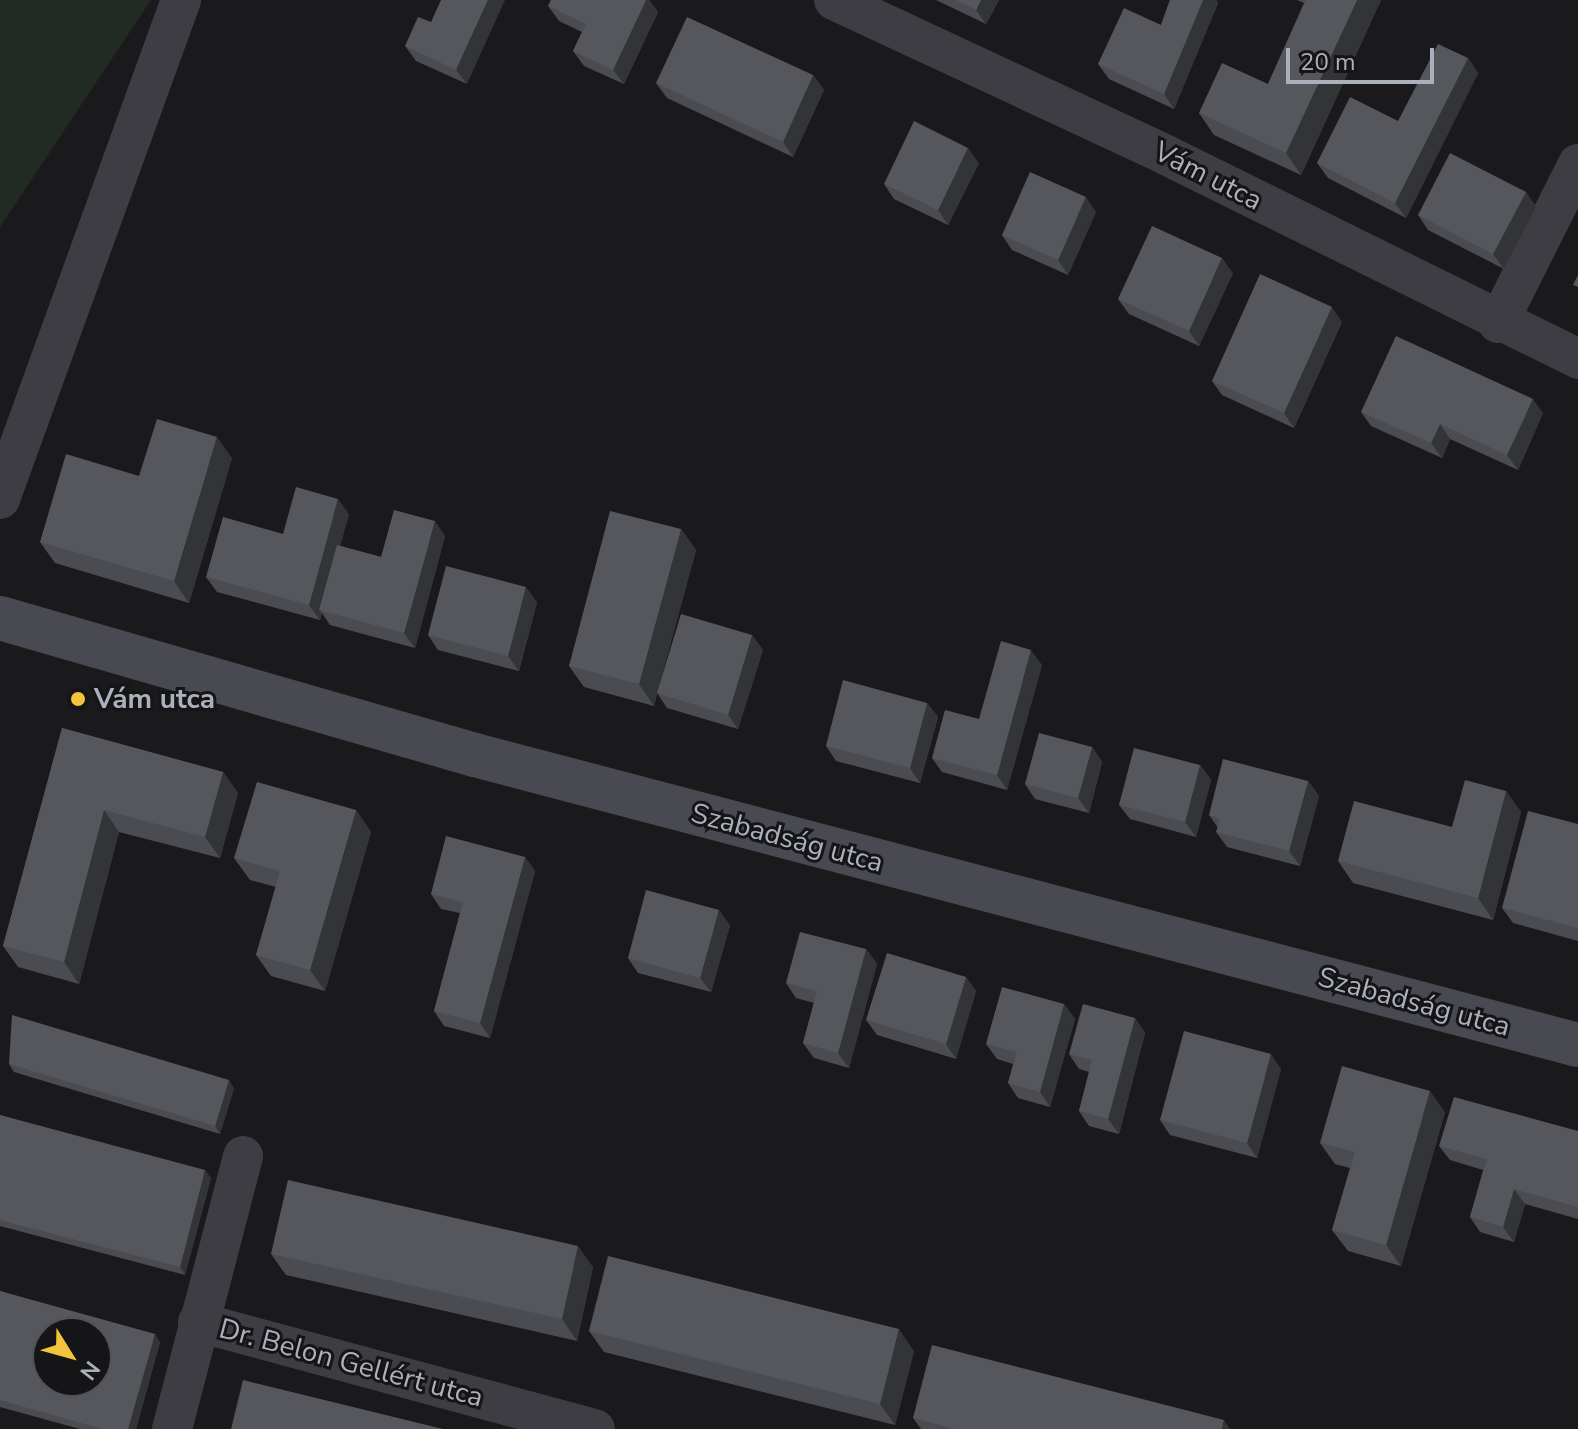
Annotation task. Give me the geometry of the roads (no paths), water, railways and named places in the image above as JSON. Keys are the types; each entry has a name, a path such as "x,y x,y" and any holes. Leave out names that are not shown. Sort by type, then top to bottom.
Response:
{"main road":[{"name":"Szabadság utca","path":"0,618 475,755 1578,1045"}],"street":[{"path":"0,499 181,0"},
{"name":"Vám utca","path":"834,0 1168,156 1498,323 1578,359"},
{"path":"1498,323 1578,164"},
{"path":"172,1429 243,1156"},
{"name":"Dr. Belon Gellért utca","path":"198,1322 595,1429"}],"place":[{"name":"Vám utca","path":"78,699"}]}
